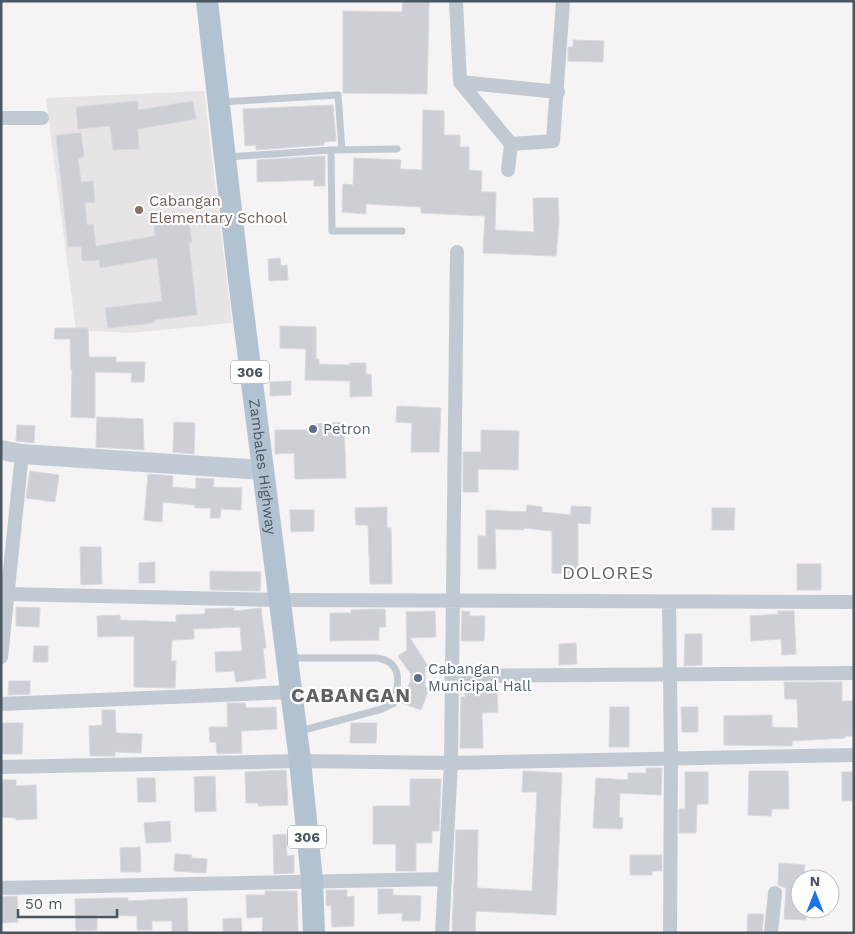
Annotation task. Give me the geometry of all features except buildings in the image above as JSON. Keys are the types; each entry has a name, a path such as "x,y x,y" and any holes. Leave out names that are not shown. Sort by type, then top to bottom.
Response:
{"main road":[{"name":"Zambales Highway","path":"207,1 262,470 300,761 312,880 314,933"}],"street":[{"path":"456,1 460,82 511,144 508,170"},
{"path":"511,144 553,141 563,1"},
{"path":"460,82 558,92"},
{"path":"1,118 42,118"},
{"path":"442,933 451,763 457,252"},
{"path":"1,450 22,454 262,470"},
{"path":"1,656 22,454"},
{"path":"7,594 280,600 854,602"},
{"path":"668,602 671,758 670,933"},
{"path":"451,676 670,676 854,673"},
{"path":"1,704 291,692"},
{"path":"1,767 300,761 451,763 854,754"},
{"path":"1,888 312,880 445,879"},
{"path":"771,933 775,893"}],"lane":[{"path":"220,102 338,95 342,150"},
{"path":"224,157 331,150 397,149"},
{"path":"331,150 332,231 402,231"},
{"path":"286,658 377,658 387,660 394,667 398,676 394,703 382,709 296,732"}],"shaded area":[{"name":"Cabangan Elementary School","path":"204,91 232,323 132,333 76,330 46,98"}],"place":[{"name":"Cabangan Elementary School","path":"139,210"},
{"name":"Petron","path":"313,429"},
{"name":"Cabangan Municipal Hall","path":"418,678"}],"district":[{"name":"DOLORES","path":"608,572"},
{"name":"CABANGAN","path":"351,695"}]}
